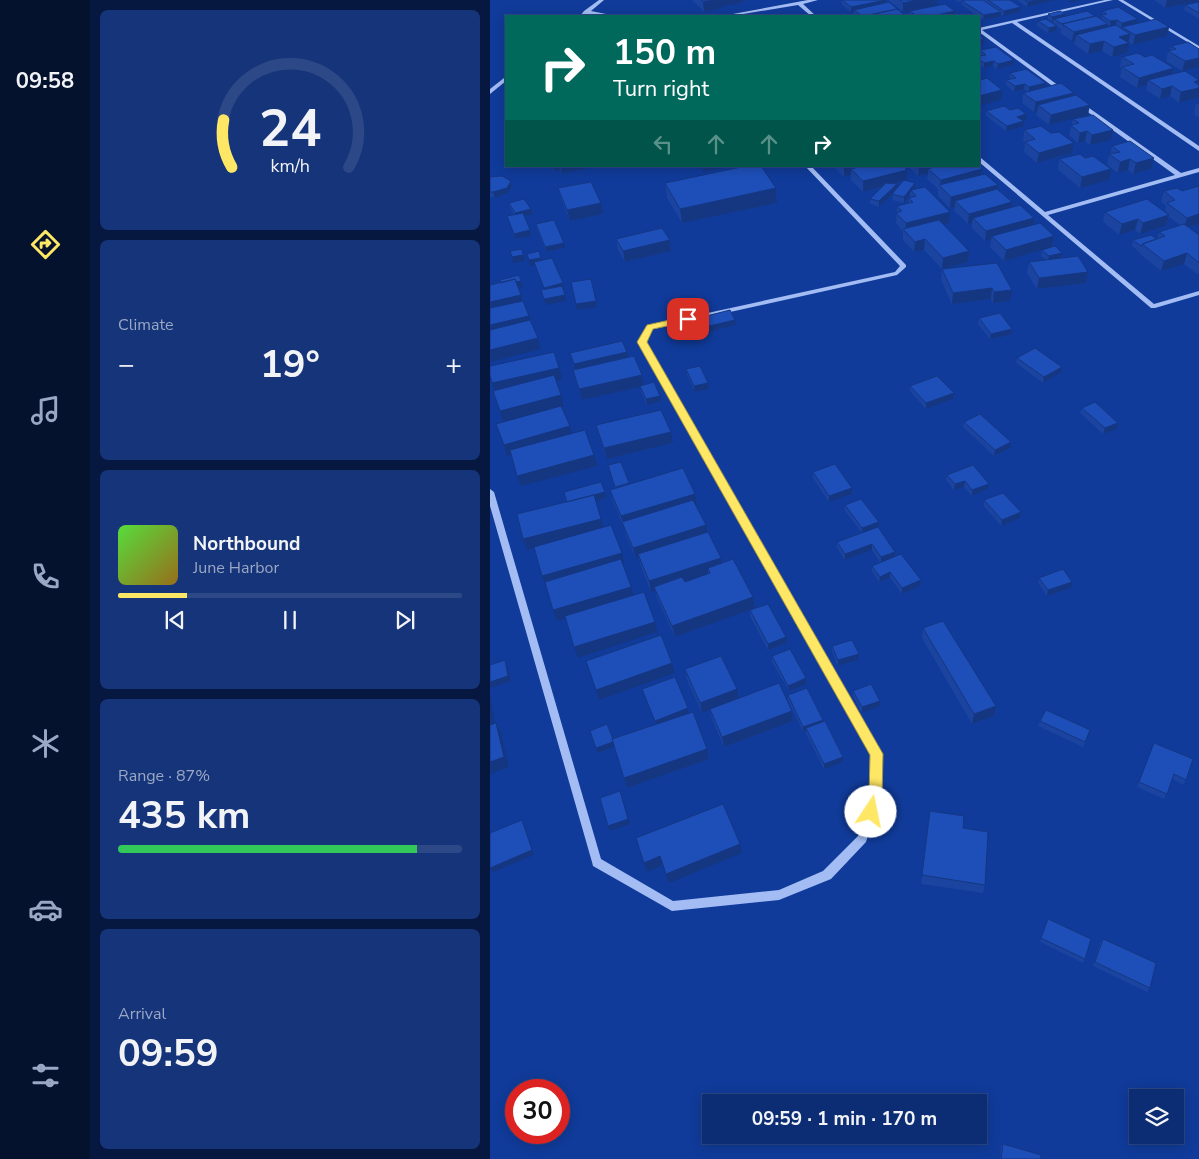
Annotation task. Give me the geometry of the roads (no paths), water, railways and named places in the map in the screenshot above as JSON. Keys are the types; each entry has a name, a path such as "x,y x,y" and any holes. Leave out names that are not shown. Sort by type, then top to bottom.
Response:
{"street":[{"path":"584,14 602,0"},
{"path":"730,15 816,0"},
{"path":"980,30 1111,0"},
{"path":"1120,0 1199,48"},
{"path":"799,3 813,15"},
{"path":"765,4 769,9"},
{"path":"584,14 598,15"},
{"path":"1012,21 1199,149"},
{"path":"980,31 1067,94"},
{"path":"490,92 505,80"},
{"path":"1075,100 1179,176"},
{"path":"980,160 1153,307 1199,293"},
{"path":"490,492 597,862 672,906 779,895 828,875 862,839 875,798 876,754 642,342 650,327 898,273 904,266 809,167"},
{"path":"1043,214 1199,170"}]}
